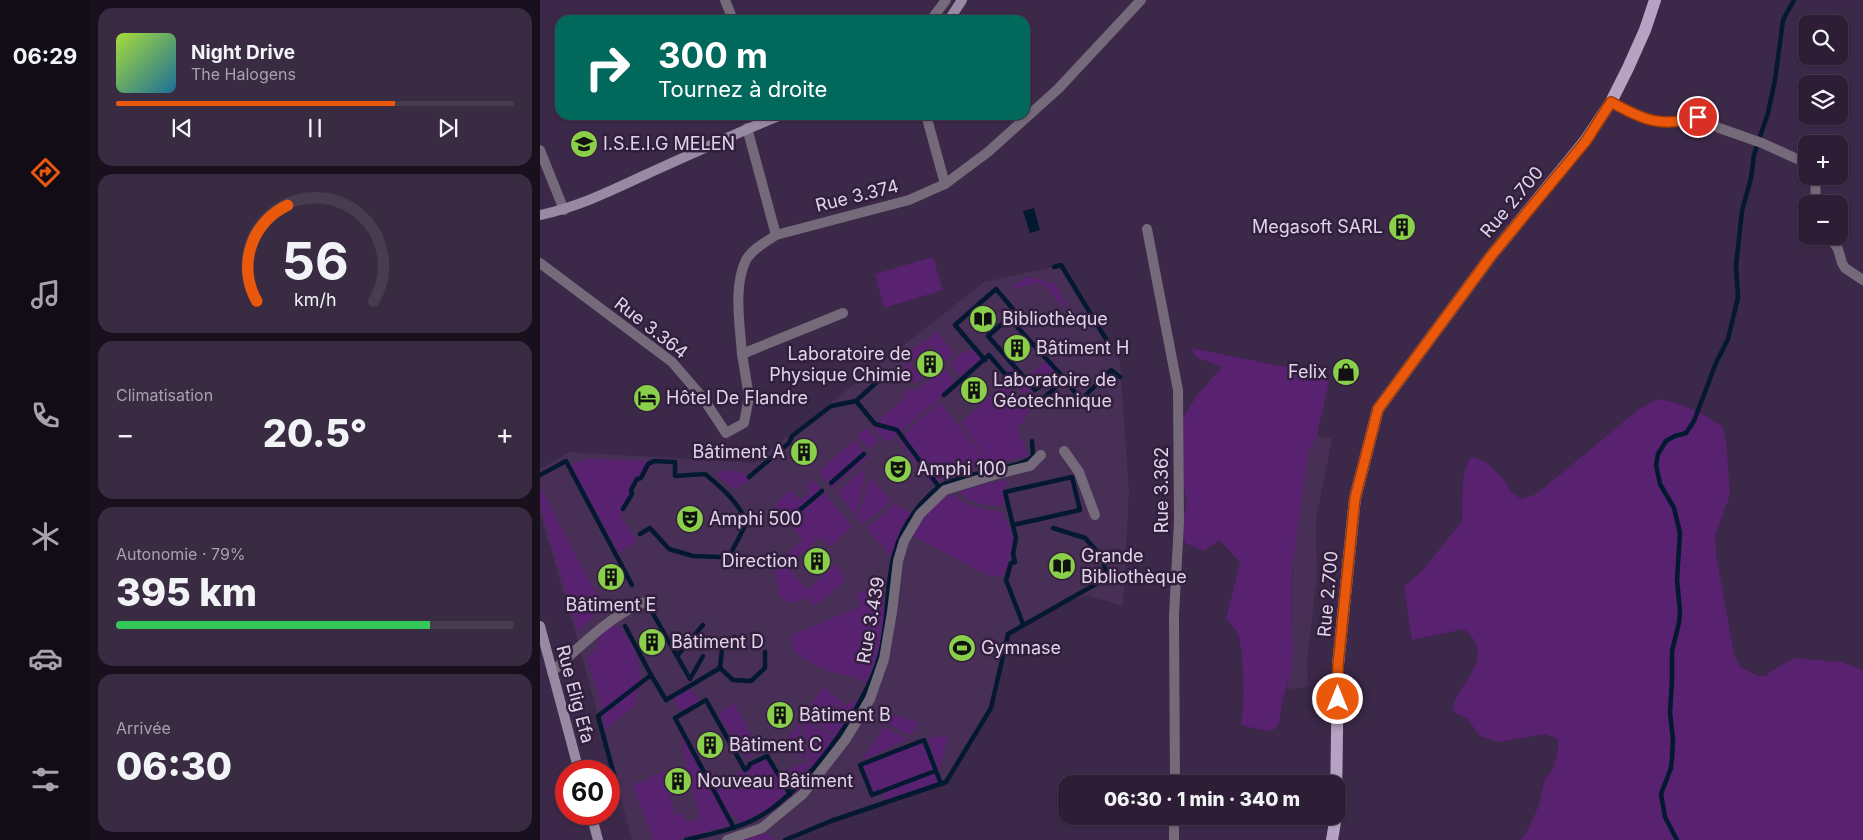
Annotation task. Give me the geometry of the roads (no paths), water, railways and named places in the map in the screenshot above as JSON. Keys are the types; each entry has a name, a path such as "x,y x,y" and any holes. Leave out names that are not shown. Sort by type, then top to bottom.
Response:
{"main road":[{"path":"952,15 962,0"},
{"name":"Rue 2.700","path":"1336,775 1338,665 1355,498 1378,409 1491,256 1586,141 1611,102 1645,30 1654,0"},
{"path":"540,215 564,210 768,120"},
{"name":"Rue Elig Efa","path":"540,626 576,760"},
{"path":"594,825 598,840"},
{"path":"1332,840 1334,825"}],"street":[{"path":"725,0 731,15"},
{"path":"935,15 946,0"},
{"name":"Rue 3.374","path":"1030,114 1058,89 1141,0"},
{"path":"1611,102 1641,118 1659,122 1680,122 1698,117 1718,128 1762,143 1798,159"},
{"path":"927,120 945,184"},
{"name":"Rue 3.374","path":"742,354 739,286 746,260 757,248 776,235 909,200 945,184 988,152 1024,120"},
{"path":"747,128 776,235"},
{"path":"540,150 564,210"},
{"name":"Rue 3.362","path":"1148,229 1178,390 1179,522 1174,615 1174,775"},
{"path":"1835,245 1845,268 1863,280"},
{"name":"Rue 3.364","path":"540,263 672,362 703,398 726,433 744,423 749,397 742,354"},
{"path":"742,354 843,313"},
{"path":"1064,451 1079,472 1095,515"},
{"name":"Rue 3.439","path":"728,840 762,828 803,794 846,739 870,699 884,659 898,560 904,541 920,514 945,490 1030,466 1041,455"},
{"path":"552,672 608,623 643,602 650,601"},
{"path":"1174,825 1174,840"}],"water":[{"path":"1034,208 1040,230 1030,233 1023,211"}],"waterway":[{"path":"1677,840 1665,817 1661,794 1671,768 1672,757 1673,741 1670,712 1672,651 1680,611 1677,580 1680,533 1674,508 1660,484 1656,465 1658,454 1666,441 1686,433 1694,421 1716,363 1728,339 1738,297 1736,266 1742,211 1751,178 1754,155 1768,113 1775,80 1783,20 1794,0"},
{"path":"1054,267 1061,265 1109,344"},
{"path":"985,360 955,325 996,289 1013,309 1009,318 1062,376 1081,400 1111,370 1120,377"},
{"path":"1009,318 988,336 1035,390 1058,372"},
{"path":"944,395 989,355 1006,375 1019,373"},
{"path":"749,477 789,443 792,436 831,406 856,401 887,373"},
{"path":"1037,404 1065,379"},
{"path":"856,401 875,424 897,430 939,487"},
{"path":"686,840 730,829 755,819 793,791 812,770 847,723 873,675 884,635 892,563 897,545 916,510 940,486 1030,459 1033,456 1032,441"},
{"path":"831,483 864,454"},
{"path":"540,475 566,461 632,585"},
{"path":"623,509 632,494 631,490 637,479 641,478 648,464 654,461 675,462 675,476 705,474 734,501 747,522 731,553 720,557 693,556 669,549 650,528 640,534"},
{"path":"1013,525 1080,510 1072,477 1005,492 1016,538 1013,554 1015,562 1011,563 1006,580 1023,624"},
{"path":"788,520 822,491"},
{"path":"785,840 831,821 946,782 991,708 1008,634 1096,584 1106,572 1102,557 1085,538 1053,528"},
{"path":"651,610 690,679 703,656"},
{"path":"677,656 703,625"},
{"path":"625,626 651,675"},
{"path":"735,637 722,649 720,668 733,680 751,681 765,668 765,652"},
{"path":"610,760 598,716 651,675 666,700 720,668"},
{"path":"734,828 675,718 706,700 745,770 750,764 767,756 790,794"},
{"path":"935,771 872,795 860,765 924,740 941,784"}],"place":[{"name":"I.S.E.I.G MELEN","path":"584,144"},
{"name":"Megasoft SARL","path":"1402,227"},
{"name":"Bibliothèque","path":"983,319"},
{"name":"Bâtiment H","path":"1017,348"},
{"name":"Laboratoire de Physique Chimie","path":"930,364"},
{"name":"Felix","path":"1346,372"},
{"name":"Laboratoire de Géotechnique","path":"974,390"},
{"name":"Hôtel De Flandre","path":"647,398"},
{"name":"Bâtiment A","path":"804,452"},
{"name":"Amphi 100","path":"898,469"},
{"name":"Amphi 500","path":"690,519"},
{"name":"Direction","path":"817,561"},
{"name":"Grande Bibliothèque","path":"1062,566"},
{"name":"Bâtiment E","path":"611,577"},
{"name":"Bâtiment D","path":"652,642"},
{"name":"Gymnase","path":"962,648"},
{"name":"Bâtiment B","path":"780,715"},
{"name":"Bâtiment C","path":"710,745"},
{"name":"Nouveau Bâtiment","path":"678,781"}]}
